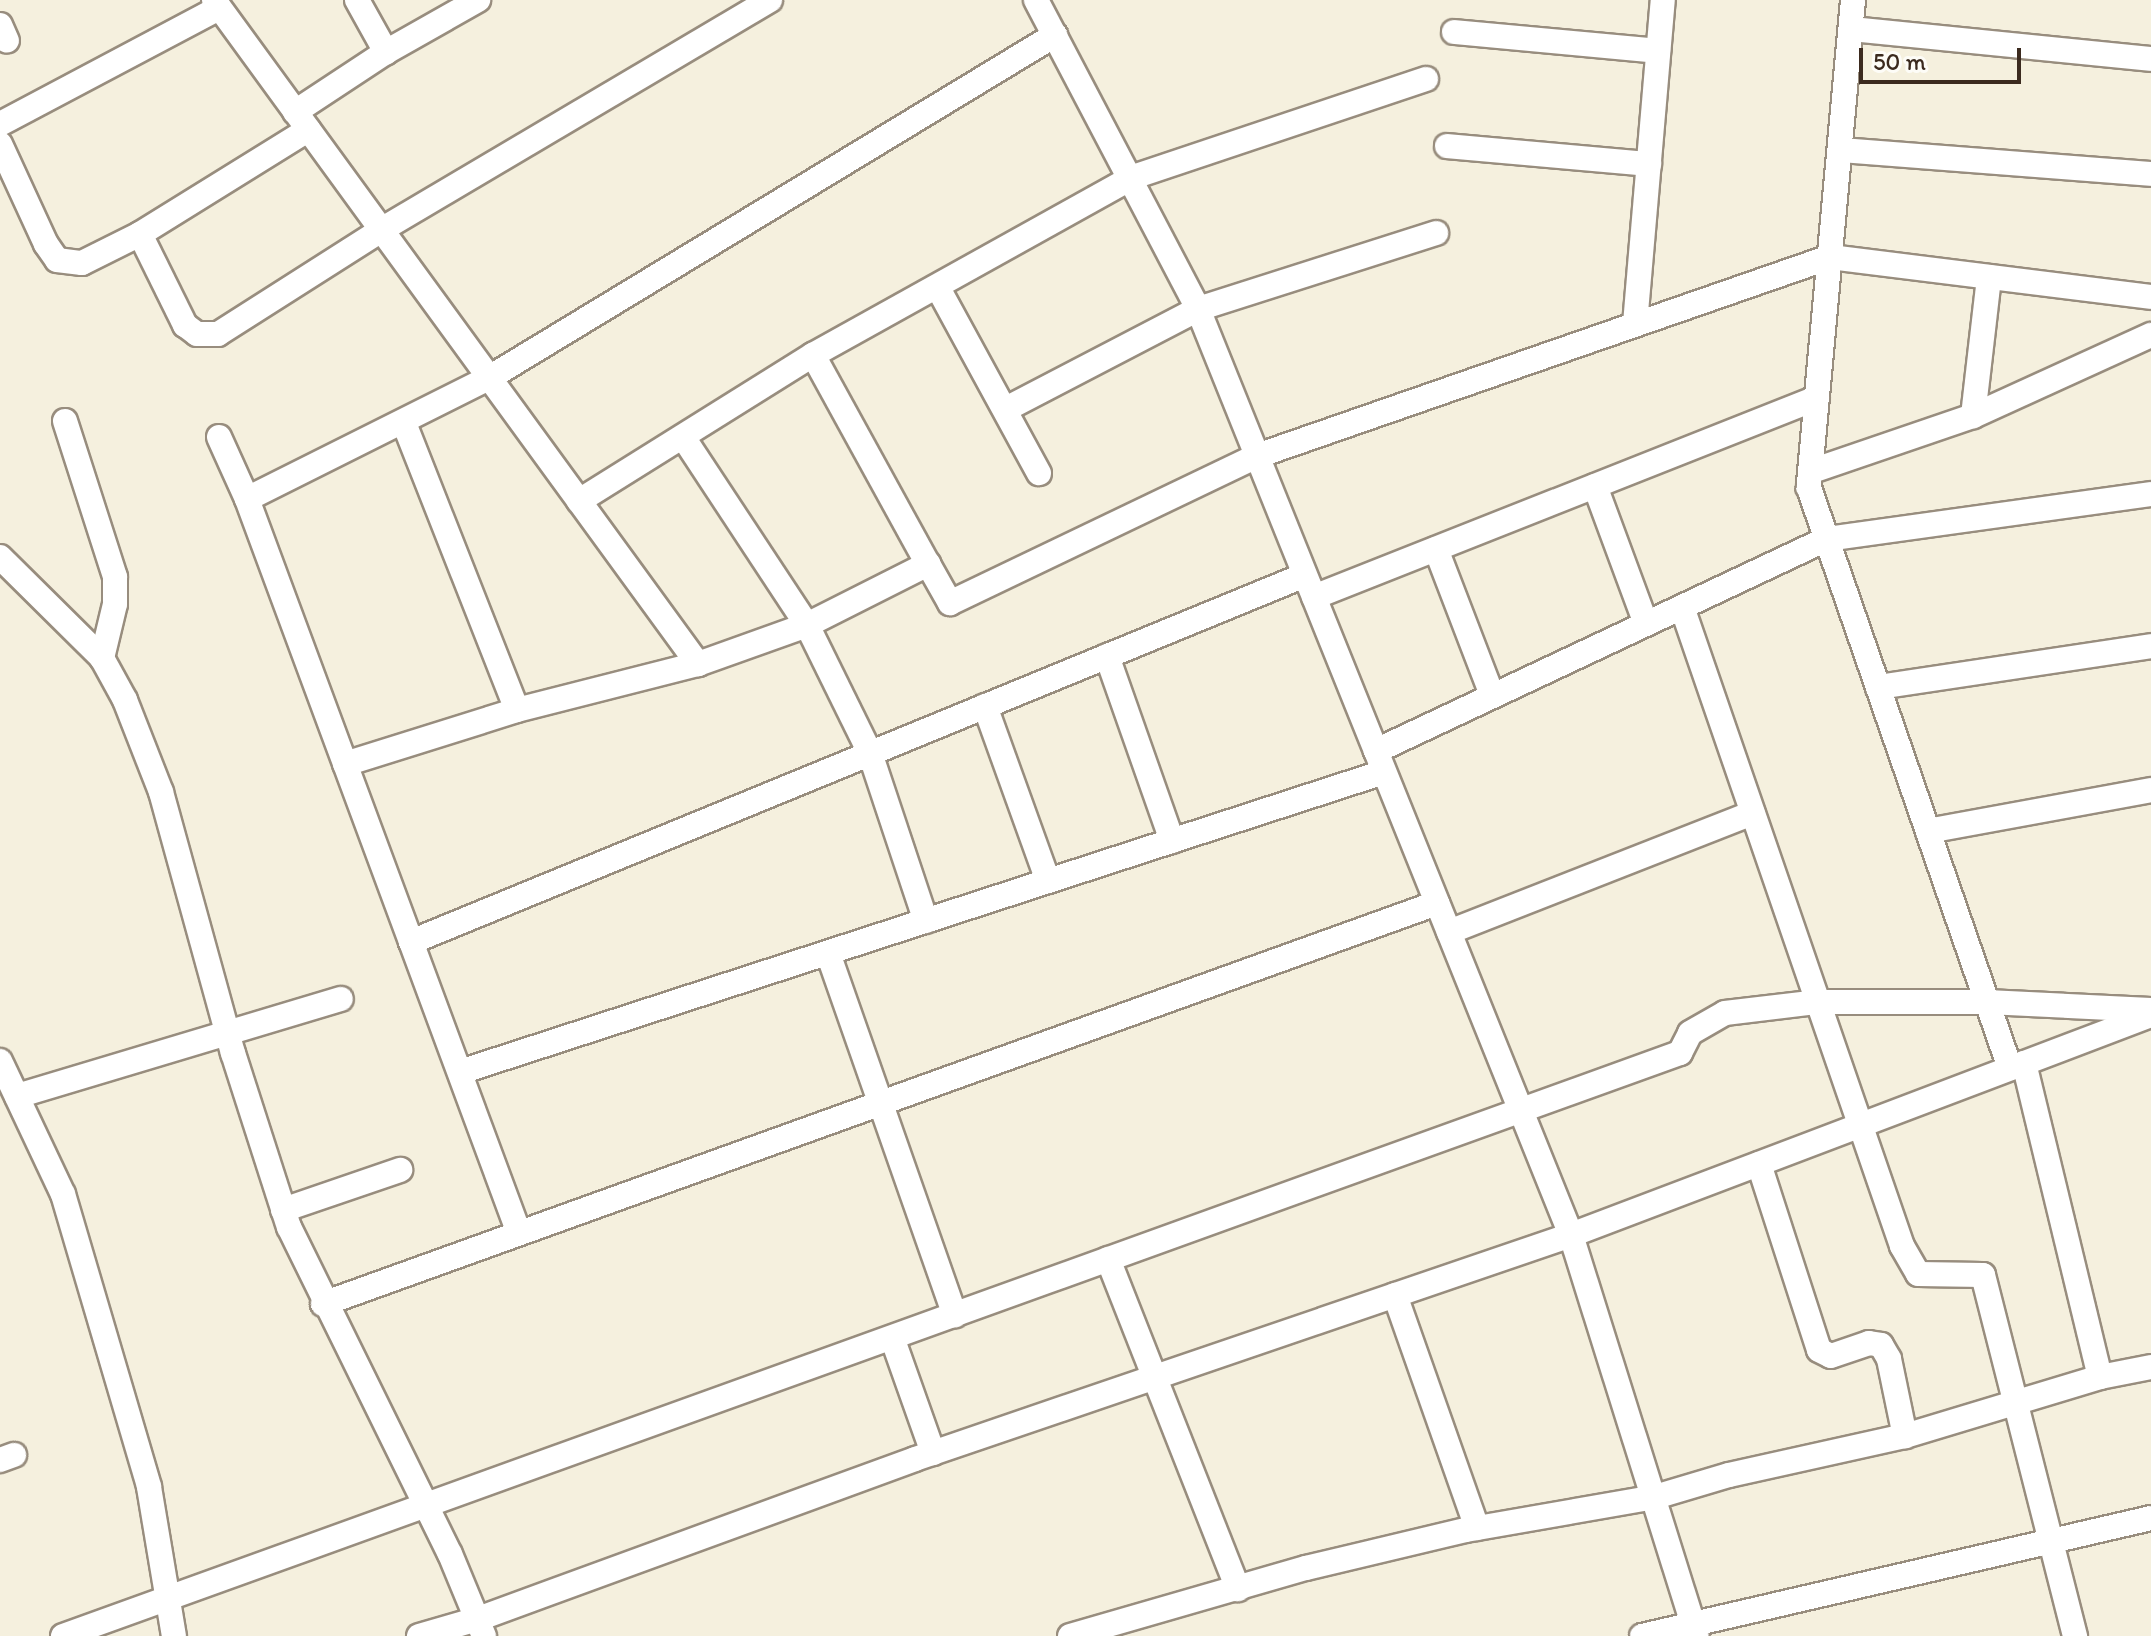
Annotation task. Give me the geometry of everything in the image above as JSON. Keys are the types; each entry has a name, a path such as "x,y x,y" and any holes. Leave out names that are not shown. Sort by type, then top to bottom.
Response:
{"street":[{"path":"357,0 386,52"},
{"path":"0,144 57,260 82,263 140,234 302,121 386,52 478,0"},
{"path":"140,234 185,325 207,336 770,0"},
{"path":"1036,0 1133,177 1198,309 1571,1235 1696,1628"},
{"path":"1635,324 1663,0"},
{"path":"1853,0 1809,488 1987,1002 2017,1066 2100,1377"},
{"path":"0,124 216,4 698,664"},
{"path":"1851,29 2151,59"},
{"path":"1454,32 1658,51"},
{"path":"247,499 489,378 1055,35"},
{"path":"579,501 813,355 1133,177 1426,79"},
{"path":"1447,146 1649,164"},
{"path":"1840,150 2151,174"},
{"path":"1006,409 1198,309 1436,233"},
{"path":"813,355 950,603 1257,456 1830,257 2151,297"},
{"path":"1973,416 1989,277"},
{"path":"938,288 1039,473"},
{"path":"1812,471 1973,416 2151,335"},
{"path":"411,942 1107,656 1309,586 1436,549 1817,398"},
{"path":"65,421 115,577 115,604 102,658"},
{"path":"404,423 517,710"},
{"path":"219,437 247,499 519,1233"},
{"path":"683,437 807,625 870,753 926,921"},
{"path":"1595,486 1646,624"},
{"path":"460,1072 1172,841 1380,762 1492,695 1827,539 2151,494"},
{"path":"1436,549 1492,695"},
{"path":"0,557 102,658 161,792 228,1034 283,1210 323,1304 481,1628"},
{"path":"345,764 517,710 698,664 807,625 928,564"},
{"path":"1682,607 1902,1246 1918,1274 1983,1275 2018,1402 2049,1540 2075,1636"},
{"path":"1878,687 2151,646"},
{"path":"1107,656 1172,841"},
{"path":"985,706 1048,881"},
{"path":"1928,831 2151,790"},
{"path":"1449,932 1753,813"},
{"path":"323,1304 1437,903"},
{"path":"828,953 955,1315"},
{"path":"17,1096 341,999"},
{"path":"63,1636 893,1340 1108,1259 1680,1053 1690,1033 1725,1013 1817,1002 1987,1002 2151,1012"},
{"path":"419,1636 481,1628 933,1453 1571,1235 2151,1012"},
{"path":"0,1061 63,1194 149,1487 171,1597 174,1636"},
{"path":"1759,1164 1819,1350 1831,1356 1869,1343 1881,1345 1889,1359 1905,1436"},
{"path":"283,1210 400,1170"},
{"path":"1108,1259 1238,1589"},
{"path":"1395,1295 1477,1528"},
{"path":"893,1340 933,1453"},
{"path":"1070,1636 1477,1528 1655,1497 1729,1475 1905,1436 2100,1377 2151,1367"},
{"path":"1642,1636 1696,1628 2049,1540 2151,1518"}]}
